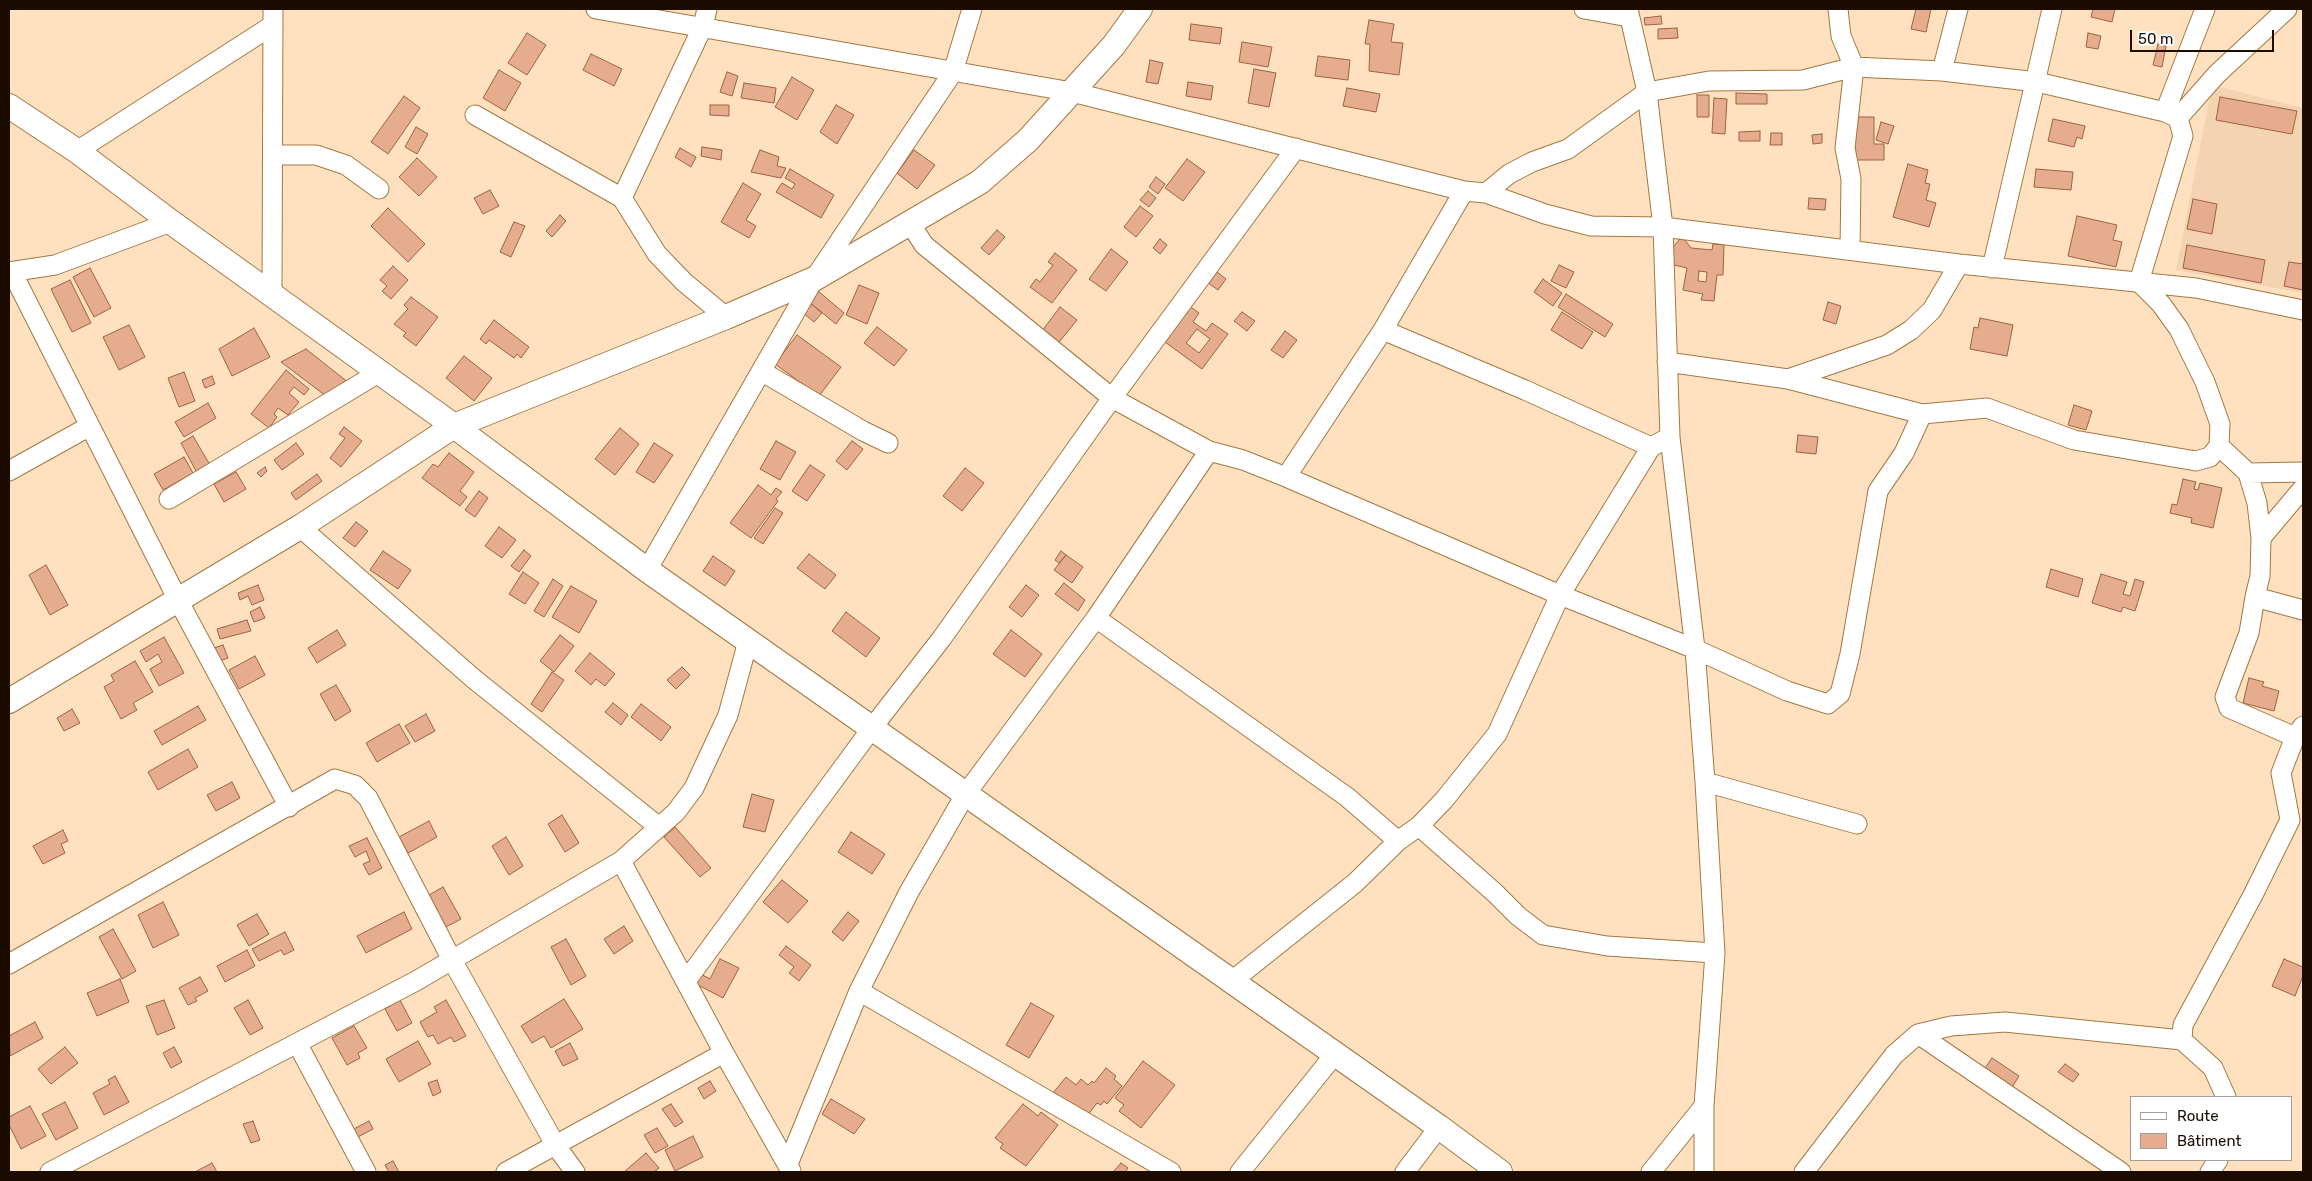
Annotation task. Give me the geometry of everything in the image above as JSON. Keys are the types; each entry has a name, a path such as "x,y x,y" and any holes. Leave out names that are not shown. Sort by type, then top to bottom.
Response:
{"street":[{"path":"596,9 705,17 954,72 1072,92 1464,191 1486,194 1546,214 1591,226 1663,227 1992,268 2196,288 2299,313"},
{"path":"647,570 814,279 954,72 972,9"},
{"path":"9,701 300,527 454,426 726,317 814,279 980,182 1028,140 1114,45 1140,9"},
{"path":"1584,9 1629,13 1647,92 1663,227 1670,437 1695,648 1705,782 1714,953 1704,1106 1704,1172"},
{"path":"1838,9 1842,36 1854,67 1845,148 1851,179 1850,250"},
{"path":"1942,71 1958,9"},
{"path":"1992,268 2037,82 2052,9"},
{"path":"2171,115 2205,9"},
{"path":"2171,115 2287,9"},
{"path":"77,151 273,17"},
{"path":"272,293 273,17"},
{"path":"622,198 705,17"},
{"path":"1486,194 1510,174 1532,162 1568,149 1647,92 1709,81 1803,80 1854,67 1942,71 2037,82 2171,115 2183,136 2139,282"},
{"path":"9,106 77,151 171,222 454,426 647,570 1439,1127 1500,1172"},
{"path":"475,115 622,198 657,254 684,282 726,317"},
{"path":"686,982 872,728 942,638 1112,398 1296,148"},
{"path":"274,155 316,155 346,165 379,189"},
{"path":"1286,477 1382,330 1464,191"},
{"path":"171,222 55,265 10,272 178,600 289,807"},
{"path":"910,223 924,245 1112,398 1209,451 1243,460 1286,477 1560,595 1695,648 1808,699 1828,704 1840,694 1850,654 1878,491 1904,453 1922,414"},
{"path":"1788,379 1886,345 1911,330 1932,310 1960,264"},
{"path":"1667,362 1788,379 1922,414 1987,408 2074,440 2196,461 2210,457 2219,446 2220,424 2205,382 2179,329 2161,304 2139,282"},
{"path":"1382,330 1525,390 1651,447"},
{"path":"762,371 863,431 888,443"},
{"path":"169,499 380,372"},
{"path":"9,471 90,426"},
{"path":"1232,981 1356,883 1398,841 1419,826 1444,800 1497,734 1560,595 1651,447 1670,437"},
{"path":"2182,1040 2183,1025 2253,895 2297,824 2281,773 2299,731 2229,708 2225,697 2249,633 2260,576 2260,538 2257,503 2248,474 2219,446"},
{"path":"790,1168 859,991 909,892 965,795 1096,618 1209,451"},
{"path":"2248,474 2303,472"},
{"path":"2260,538 2303,488"},
{"path":"300,527 474,679 659,827"},
{"path":"2256,597 2303,610"},
{"path":"1096,618 1338,791 1398,841"},
{"path":"50,1172 452,960 621,861 676,812 694,788 728,715 748,641"},
{"path":"9,964 289,807 335,779 355,785 368,798 452,960 556,1146 574,1172"},
{"path":"1705,782 1857,824"},
{"path":"1419,826 1495,893 1518,916 1544,935 1607,946 1714,953"},
{"path":"621,861 724,1053 790,1168"},
{"path":"859,991 1171,1172"},
{"path":"1804,1172 1894,1055 1918,1034 1951,1026 2005,1022 2182,1040 2213,1068 2226,1096"},
{"path":"1918,1034 2121,1172"},
{"path":"296,1043 366,1172"},
{"path":"506,1172 724,1053"},
{"path":"1240,1172 1335,1054"},
{"path":"1651,1172 1704,1106"},
{"path":"1405,1172 1439,1127"},
{"path":"2210,1172 2217,1161"}],"shaded area":[{"path":"2212,85 2303,108 2303,293 2176,270"}],"building":[{"path":"1916,9 1931,9 1926,32 1911,29"},
{"path":"2093,9 2115,9 2112,22 2091,17"},
{"path":"1661,16 1662,24 1645,25 1644,18"},
{"path":"1369,20 1394,24 1391,42 1403,43 1399,75 1369,71 1370,44 1365,44"},
{"path":"1191,24 1222,28 1220,44 1189,40"},
{"path":"1677,28 1678,38 1658,39 1658,29"},
{"path":"527,33 546,45 527,75 508,63"},
{"path":"2088,33 2101,36 2098,49 2086,47"},
{"path":"1242,42 1272,47 1268,67 1239,62"},
{"path":"2158,44 2166,46 2162,67 2153,65"},
{"path":"591,54 622,69 614,86 583,70"},
{"path":"1318,56 1350,60 1348,80 1315,76"},
{"path":"1150,60 1163,63 1158,84 1146,82"},
{"path":"1254,69 1276,73 1269,107 1248,103"},
{"path":"499,70 521,83 505,111 483,98"},
{"path":"727,72 738,76 732,96 720,92"},
{"path":"792,77 814,90 797,120 775,107"},
{"path":"1188,82 1213,86 1211,100 1186,96"},
{"path":"744,83 776,88 774,103 741,98"},
{"path":"1347,88 1380,94 1376,112 1343,106"},
{"path":"1736,93 1767,94 1767,104 1736,104"},
{"path":"1697,95 1709,95 1709,117 1697,117"},
{"path":"404,96 420,108 388,154 371,142"},
{"path":"2220,97 2297,111 2292,134 2216,120"},
{"path":"1714,98 1727,99 1725,134 1712,133"},
{"path":"710,105 729,105 729,116 710,115"},
{"path":"836,105 854,115 837,144 820,132"},
{"path":"1854,117 1874,117 1874,144 1884,144 1884,160 1855,160"},
{"path":"2053,119 2085,126 2082,139 2077,137 2074,147 2048,141"},
{"path":"1881,122 1894,126 1888,144 1876,140"},
{"path":"416,127 428,134 417,154 405,147"},
{"path":"1760,131 1760,141 1739,141 1739,132"},
{"path":"1771,133 1782,133 1782,145 1770,145"},
{"path":"1822,134 1822,143 1813,144 1812,135"},
{"path":"702,147 722,150 721,160 701,156"},
{"path":"680,148 696,157 691,167 675,157"},
{"path":"760,150 779,157 777,166 786,168 781,178 751,172"},
{"path":"914,150 935,165 917,189 897,173"},
{"path":"417,158 437,177 419,196 399,177"},
{"path":"1187,159 1205,172 1183,201 1165,188"},
{"path":"1908,164 1928,170 1925,183 1930,184 1926,200 1936,203 1929,227 1893,217"},
{"path":"790,169 834,195 821,218 776,192 782,183 792,189 795,184 785,178"},
{"path":"2036,169 2073,172 2071,190 2034,187"},
{"path":"1156,177 1165,184 1158,194 1149,187"},
{"path":"743,183 761,194 746,220 756,226 749,238 721,222"},
{"path":"490,190 499,206 483,214 474,198"},
{"path":"1148,191 1156,198 1149,207 1140,200"},
{"path":"1809,198 1826,199 1825,210 1808,209"},
{"path":"2193,199 2217,204 2212,234 2187,229"},
{"path":"1140,206 1153,216 1136,237 1124,227"},
{"path":"388,208 425,244 408,262 371,226"},
{"path":"560,215 566,221 552,237 546,231"},
{"path":"2077,216 2117,225 2113,240 2122,242 2116,267 2068,256"},
{"path":"514,222 525,226 511,257 500,252"},
{"path":"997,230 1005,237 989,255 981,248"},
{"path":"1160,239 1167,245 1160,254 1153,248"},
{"path":"1680,239 1685,240 1691,248 1712,250 1713,244 1724,245 1723,275 1717,275 1714,301 1701,300 1703,294 1683,290 1687,268 1674,265 1672,248","holes":["1699,271 1707,272 1706,282 1698,281"]},
{"path":"2187,245 2265,260 2261,283 2183,268"},
{"path":"1111,249 1128,262 1106,291 1089,279"},
{"path":"1055,253 1077,270 1052,303 1030,287 1036,279 1040,282 1053,265 1048,262"},
{"path":"2289,262 2303,264 2303,290 2284,286"},
{"path":"1559,265 1574,272 1566,288 1551,281"},
{"path":"393,266 408,280 391,299 382,291 387,286 380,280"},
{"path":"90,268 111,308 94,317 73,277"},
{"path":"1213,269 1226,279 1218,290 1204,280"},
{"path":"1543,279 1562,293 1553,306 1534,292"},
{"path":"70,280 91,323 72,332 51,289"},
{"path":"859,285 879,293 867,324 846,315"},
{"path":"818,291 844,313 836,324 809,302"},
{"path":"1566,294 1613,324 1605,337 1558,307"},
{"path":"411,297 438,317 416,346 403,336 406,333 394,324 408,309 404,305"},
{"path":"809,302 822,313 814,322 801,311"},
{"path":"1828,302 1841,306 1836,324 1823,320"},
{"path":"1188,305 1199,313 1193,322 1206,331 1212,323 1228,334 1202,369 1165,342","holes":["1197,329 1210,339 1199,353 1186,343"]},
{"path":"1060,307 1077,320 1055,347 1039,335"},
{"path":"1242,312 1255,321 1247,331 1234,321"},
{"path":"1562,312 1593,332 1582,349 1551,330"},
{"path":"1980,318 2013,325 2007,356 1970,349 1974,327 1978,328"},
{"path":"494,320 529,347 521,358 517,354 514,358 489,340 486,344 480,339"},
{"path":"129,325 145,357 119,370 103,337"},
{"path":"877,327 907,350 894,366 864,343"},
{"path":"254,328 270,357 232,376 219,349"},
{"path":"1285,331 1297,340 1283,358 1271,350"},
{"path":"797,335 841,367 819,396 775,364"},
{"path":"306,349 349,383 326,396 281,362"},
{"path":"464,356 492,378 474,401 446,378"},
{"path":"286,370 309,389 304,395 294,387 289,393 299,402 288,415 278,408 274,414 277,417 269,428 251,414"},
{"path":"184,372 195,401 179,407 168,378"},
{"path":"212,376 215,384 205,388 202,380"},
{"path":"208,403 216,418 184,437 175,422"},
{"path":"2074,405 2092,411 2086,430 2068,425"},
{"path":"344,427 362,441 341,467 330,458 345,438 339,434"},
{"path":"620,428 639,444 615,475 595,459"},
{"path":"1798,435 1818,437 1816,454 1796,452"},
{"path":"193,436 210,465 197,473 181,443"},
{"path":"776,441 796,452 780,480 760,469"},
{"path":"852,441 863,449 847,470 836,461"},
{"path":"296,443 304,454 282,470 274,460"},
{"path":"654,443 673,455 654,483 636,472"},
{"path":"449,453 474,472 460,491 467,497 460,506 422,478 433,464 438,467"},
{"path":"184,457 193,473 163,490 154,474"},
{"path":"810,465 825,475 807,501 792,491"},
{"path":"265,467 267,471 261,477 257,473"},
{"path":"965,468 984,483 962,511 943,496"},
{"path":"236,472 246,489 224,502 214,484"},
{"path":"317,474 322,481 296,500 291,493"},
{"path":"2183,479 2196,482 2194,489 2198,490 2200,483 2222,488 2213,528 2191,523 2192,518 2170,513 2172,504 2177,505"},
{"path":"758,485 771,495 776,488 782,492 776,499 778,501 751,538 730,523"},
{"path":"479,491 488,498 475,517 465,510"},
{"path":"775,508 783,513 763,544 754,538"},
{"path":"356,522 368,531 355,547 343,538"},
{"path":"499,527 516,540 502,558 485,546"},
{"path":"524,550 531,556 519,572 511,566"},
{"path":"383,551 411,570 398,589 370,570"},
{"path":"1061,551 1066,555 1059,563 1055,560"},
{"path":"809,554 836,575 825,589 797,568"},
{"path":"1066,555 1083,567 1072,583 1054,570"},
{"path":"713,556 735,571 725,586 703,571"},
{"path":"46,565 68,605 50,615 29,575"},
{"path":"2051,569 2083,579 2078,597 2046,587"},
{"path":"523,572 539,583 525,604 509,594"},
{"path":"2101,574 2127,582 2123,594 2130,596 2135,579 2144,582 2135,611 2123,607 2121,612 2092,603"},
{"path":"553,579 563,586 544,617 534,611"},
{"path":"1064,583 1085,600 1078,611 1055,594"},
{"path":"258,585 264,600 252,605 248,596 240,600 238,593"},
{"path":"1026,585 1039,595 1022,617 1009,607"},
{"path":"571,586 597,601 579,633 552,617"},
{"path":"260,607 265,618 254,622 250,612"},
{"path":"846,612 880,638 866,657 832,631"},
{"path":"247,620 251,631 220,639 217,629"},
{"path":"337,630 346,645 317,663 308,648"},
{"path":"1011,630 1042,654 1025,677 993,654"},
{"path":"560,635 574,646 554,672 540,661"},
{"path":"164,637 184,673 159,686 150,669 162,662 158,654 146,662 140,651"},
{"path":"223,645 228,658 216,662 211,649"},
{"path":"590,653 615,674 605,686 596,679 591,685 575,671"},
{"path":"255,656 265,675 239,689 229,670"},
{"path":"135,661 153,692 133,703 137,710 121,719 104,687 114,681 111,675"},
{"path":"682,667 690,675 676,689 667,680"},
{"path":"552,672 564,680 542,712 531,704"},
{"path":"2249,678 2264,682 2262,686 2279,691 2274,711 2243,703"},
{"path":"336,685 351,711 335,721 320,694"},
{"path":"613,703 628,715 621,725 605,712"},
{"path":"641,704 671,727 661,741 631,717"},
{"path":"198,706 206,720 162,745 154,731"},
{"path":"72,709 80,723 64,731 57,718"},
{"path":"426,714 435,731 415,742 405,726"},
{"path":"399,724 410,743 377,762 366,743"},
{"path":"188,749 198,767 158,790 148,772"},
{"path":"232,782 240,798 216,811 207,795"},
{"path":"752,794 774,800 765,832 743,827"},
{"path":"562,815 579,843 565,852 548,824"},
{"path":"429,821 437,837 408,853 399,837"},
{"path":"675,827 711,868 700,877 664,837"},
{"path":"63,830 68,841 61,844 65,853 43,864 33,846"},
{"path":"851,832 885,854 872,874 838,852"},
{"path":"506,837 523,866 509,875 492,846"},
{"path":"367,838 382,868 369,875 363,864 370,861 366,851 355,857 349,846"},
{"path":"782,880 808,901 788,923 763,902"},
{"path":"443,887 461,919 446,927 429,895"},
{"path":"163,902 179,935 153,948 138,915"},
{"path":"404,912 412,929 366,953 357,936"},
{"path":"848,912 859,921 843,941 832,932"},
{"path":"257,914 269,934 249,946 237,925"},
{"path":"624,926 633,941 614,954 604,939"},
{"path":"113,929 136,971 122,979 99,937"},
{"path":"285,932 294,950 284,955 281,950 259,961 252,949"},
{"path":"566,939 586,976 571,985 551,947"},
{"path":"786,946 811,965 799,981 789,973 794,967 779,955"},
{"path":"247,950 255,966 225,982 217,966"},
{"path":"720,959 739,968 723,998 694,983 699,973 710,979"},
{"path":"2284,959 2303,967 2303,976 2295,996 2272,986"},
{"path":"200,977 208,991 195,998 197,1001 188,1005 179,988"},
{"path":"120,979 129,1002 97,1016 87,993"},
{"path":"564,999 583,1029 551,1048 544,1036 532,1043 521,1026"},
{"path":"164,1000 175,1028 157,1035 146,1006"},
{"path":"248,1000 263,1028 250,1035 234,1008"},
{"path":"400,1000 412,1023 397,1031 385,1009"},
{"path":"446,1000 466,1036 454,1042 451,1037 438,1044 433,1035 428,1037 420,1022 437,1012 434,1007"},
{"path":"1031,1003 1054,1016 1029,1058 1006,1045"},
{"path":"35,1022 43,1038 10,1056 9,1036"},
{"path":"354,1026 367,1048 358,1053 360,1058 347,1065 332,1038"},
{"path":"418,1041 431,1064 399,1082 386,1059"},
{"path":"570,1043 578,1059 563,1066 555,1051"},
{"path":"65,1047 78,1063 51,1084 38,1069"},
{"path":"174,1047 182,1062 171,1068 163,1053"},
{"path":"1992,1058 2019,1076 2011,1089 1983,1071"},
{"path":"1143,1061 1175,1085 1141,1128 1119,1111 1124,1105 1115,1098"},
{"path":"2065,1064 2079,1074 2073,1082 2058,1072"},
{"path":"1106,1068 1116,1076 1114,1079 1122,1086 1107,1104 1104,1101 1101,1105 1097,1103 1087,1116 1053,1093 1066,1077 1076,1085 1081,1079 1088,1085 1092,1081 1094,1083"},
{"path":"115,1076 129,1102 104,1115 93,1093 110,1084 108,1080"},
{"path":"437,1080 441,1092 433,1096 428,1083"},
{"path":"710,1081 716,1091 704,1099 698,1088"},
{"path":"831,1099 865,1119 854,1134 822,1114"},
{"path":"65,1102 78,1128 56,1140 42,1114"},
{"path":"671,1104 683,1122 675,1127 662,1109"},
{"path":"1023,1104 1038,1116 1041,1112 1058,1125 1026,1166 1000,1148 1003,1144 995,1138"},
{"path":"30,1106 46,1136 21,1149 9,1125 9,1117"},
{"path":"253,1121 260,1140 251,1143 243,1124"},
{"path":"369,1121 373,1129 354,1139 350,1131"},
{"path":"657,1128 668,1146 655,1153 644,1135"},
{"path":"693,1136 703,1157 675,1171 665,1150"},
{"path":"646,1153 659,1168 654,1172 624,1172"},
{"path":"393,1161 399,1172 389,1172 385,1165"},
{"path":"212,1163 217,1172 195,1172"},
{"path":"1121,1163 1128,1168 1125,1172 1114,1171"}]}
